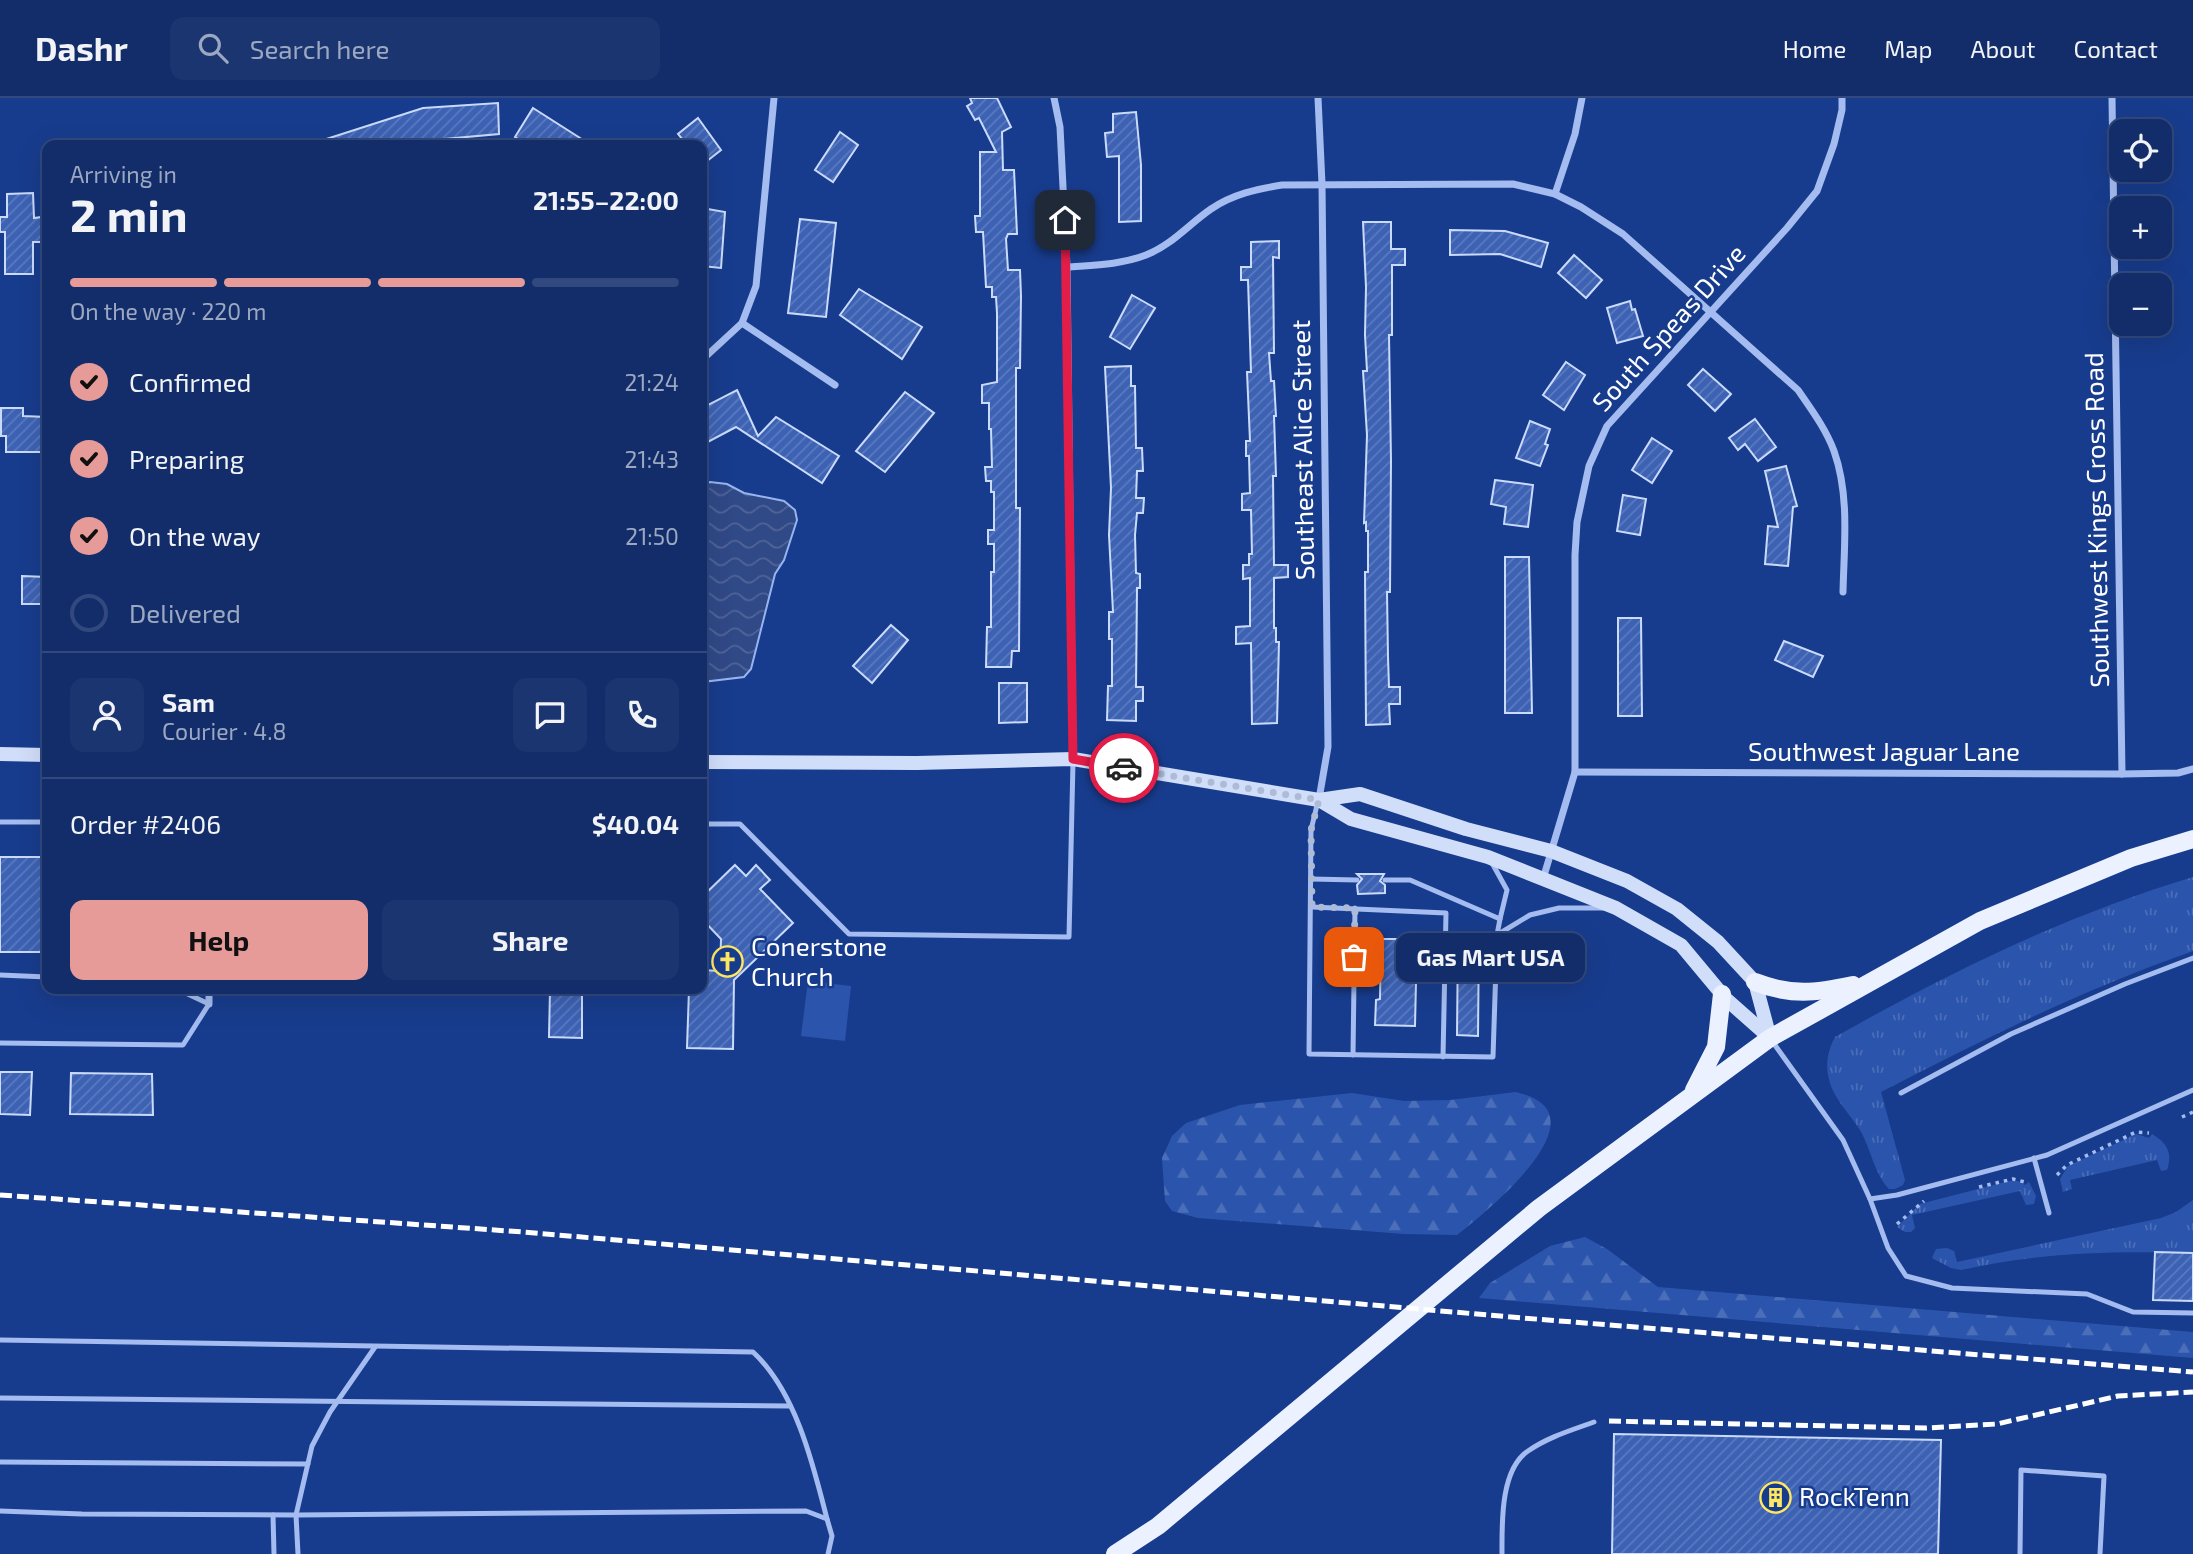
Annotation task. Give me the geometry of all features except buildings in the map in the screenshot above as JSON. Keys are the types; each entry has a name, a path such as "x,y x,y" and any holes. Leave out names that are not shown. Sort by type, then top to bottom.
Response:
{"main road":[{"path":"0,754 42,755"},
{"path":"707,762 916,763 1073,759 1319,800 1360,794 1466,829 1551,851 1627,881 1677,909 1718,942 1755,982 1770,1038"},
{"path":"1319,800 1350,819 1488,857 1616,908 1681,945 1722,994 1770,1038"},
{"path":"1115,1554 1158,1526 1539,1208 1770,1038 1980,921 2131,858 2193,839"},
{"path":"1755,982 1790,993 1821,992 1873,980"},
{"path":"1690,1097 1716,1047 1722,994"}],"street":[{"path":"707,355 742,323 756,286 774,98"},
{"path":"1054,98 1060,127 1067,267 1073,759"},
{"name":"Southeast Alice Street","path":"1318,98 1322,184 1328,747 1319,800"},
{"path":"1555,194 1582,98"},
{"name":"South Speas Drive","path":"1543,879 1575,772 1575,555 1577,522 1589,466 1607,426 1787,229 1816,191 1835,144 1842,98"},
{"name":"Southwest Kings Cross Road","path":"2112,98 2122,774"},
{"path":"1067,267 1118,264 1146,255 1166,245 1228,199 1253,190 1282,185 1513,184 1555,194 1623,234 1798,390 1818,419 1833,449 1843,482 1843,592"},
{"path":"742,323 835,385"},
{"name":"Southwest Jaguar Lane","path":"1575,772 2122,774 2178,773 2193,769"},
{"path":"209,994 209,1004"}],"lane":[{"path":"707,824 740,824 849,934 1069,937 1073,759"},
{"path":"1319,800 1311,830 1309,1054 1493,1057 1497,935 1507,890 1488,857"},
{"path":"0,822 42,822"},
{"path":"1311,879 1357,880"},
{"path":"1385,880 1410,880 1500,919"},
{"path":"1443,1056 1446,913 1451,898"},
{"path":"1312,907 1446,913"},
{"path":"1353,1055 1355,908"},
{"path":"1497,935 1530,915 1559,908 1616,908"},
{"path":"1901,1093 2011,1034 2124,984 2193,958"},
{"path":"0,975 42,977"},
{"path":"0,1043 183,1045 209,1004 188,994"},
{"path":"1770,1038 1843,1140 1870,1199 1888,1248 1906,1276 1952,1288 2087,1294 2133,1312 2193,1313"},
{"path":"1870,1199 1897,1195 2047,1155 2193,1090"},
{"path":"2034,1158 2049,1213"},
{"path":"0,1340 753,1352 774,1374 810,1455 832,1536 828,1554"},
{"path":"298,1554 296,1515 312,1446 337,1402 375,1347"},
{"path":"0,1398 789,1406"},
{"path":"1502,1554 1503,1507 1510,1478 1526,1452 1552,1437 1594,1422"},
{"path":"0,1462 308,1464"},
{"path":"2020,1554 2021,1470 2104,1476 2100,1554"},
{"path":"0,1511 296,1515 806,1511 827,1519"},
{"path":"273,1515 274,1554"}],"path":[{"path":"2182,1117 2193,1112"},
{"path":"2057,1175 2067,1165 2136,1132 2149,1133"},
{"path":"1972,1189 2013,1179 2026,1181"},
{"path":"1897,1224 1922,1201 1934,1198"}],"green space":[{"path":"2193,877 2193,951 2035,1016 1881,1092 1905,1180 1903,1185 1889,1189 1880,1176 1864,1137 1831,1086 1827,1063 1835,1037 1922,990 2054,927 2145,892"},
{"path":"808,981 851,986 845,1041 801,1036"},
{"path":"1516,1092 1537,1100 1549,1114 1549,1132 1525,1172 1457,1235 1404,1234 1198,1218 1172,1211 1165,1201 1162,1158 1172,1136 1186,1123 1240,1105 1352,1093 1404,1101 1450,1100"},
{"path":"2136,1134 2149,1138 2152,1134 2162,1141 2169,1154 2167,1170 2161,1171 2157,1160 2070,1180 2072,1189 2063,1192 2060,1179 2068,1166"},
{"path":"2018,1181 2025,1185 2029,1182 2036,1196 2034,1204 2026,1205 2020,1191 1912,1215 1915,1228 1911,1232 1897,1227 1920,1204"},
{"path":"2193,1200 2193,1253 2133,1252 2049,1256 1961,1270 1932,1258 1936,1249 1947,1248 1954,1251 1957,1262 2161,1218 2176,1212"},
{"path":"1585,1237 1607,1249 1658,1287 2193,1332 2193,1358 1479,1298 1490,1283 1550,1246"}],"water":[{"path":"707,483 727,484 744,493 784,501 795,510 797,520 784,560 775,574 751,669 744,677 707,681"}],"railway":[{"path":"0,1195 523,1232 1523,1318 2193,1372"},
{"path":"1609,1421 1926,1428 1997,1424 2118,1396 2193,1392"}],"way so far":[{"path":"1124,768 1319,800 1311,830 1312,907 1355,908 1354,957"}],"place":[{"name":"Gas Mart USA","path":"1354,957"},
{"name":"Conerstone Church","path":"728,962"},
{"name":"RockTenn","path":"1776,1497"}],"route":[{"path":"1065,220 1073,759 1124,768"}]}
